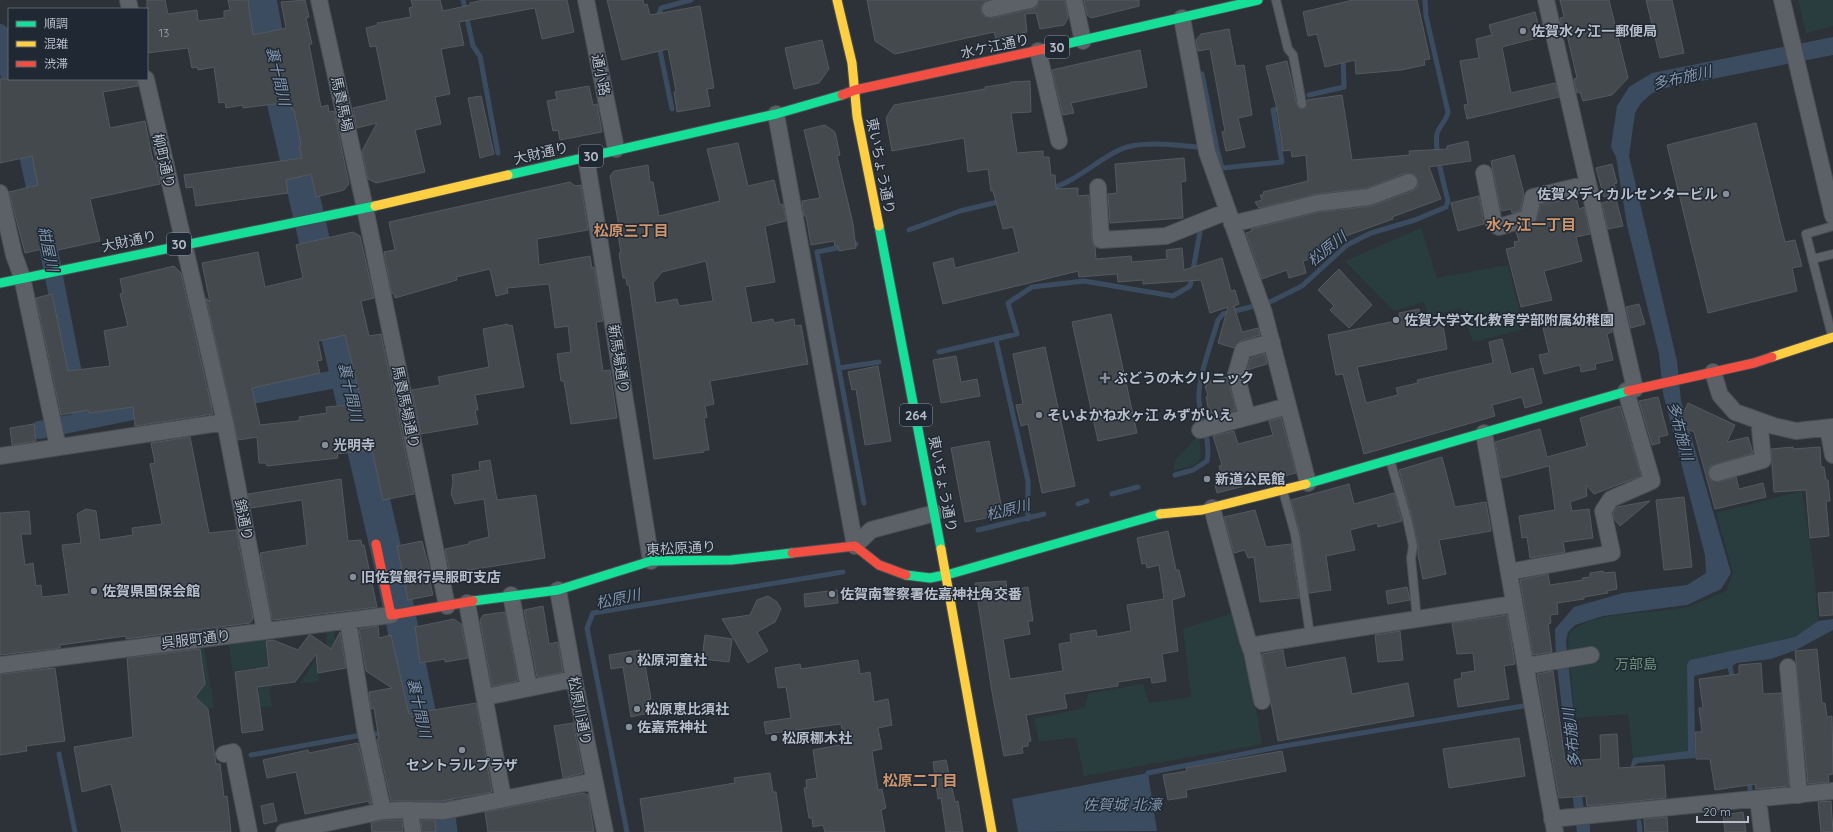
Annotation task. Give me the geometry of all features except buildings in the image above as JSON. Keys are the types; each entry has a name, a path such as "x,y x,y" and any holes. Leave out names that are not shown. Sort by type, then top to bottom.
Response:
{"main road":[{"name":"東いちょう通り","path":"837,0 852,63 857,116 935,513 992,832"},
{"name":"水ケ江通り","path":"855,90 1083,41 1252,1"},
{"name":"大財通り","path":"22,277 365,208 616,149 776,114 821,102 855,90"},
{"name":"30","path":"0,283 22,277"},
{"path":"855,546 887,569 920,579 946,576 1163,513 1190,512 1212,508 1390,460 1631,390 1754,363 1833,337"},
{"path":"376,544 391,615"},
{"name":"東松原通り","path":"391,615 511,595 558,590 651,561 731,560 855,546"}],"street":[{"name":"馬責馬場","path":"319,0 365,208"},
{"name":"通小路","path":"586,0 616,149"},
{"path":"990,9 1030,0"},
{"path":"1074,0 1083,41"},
{"path":"1509,572 1612,553 1603,511 1611,499 1652,481 1631,390 1588,184 1546,0"},
{"path":"1782,0 1833,216"},
{"path":"1182,18 1206,147 1264,313 1308,483"},
{"path":"1038,51 1059,141"},
{"name":"柳町通り","path":"146,80 183,244"},
{"path":"776,114 855,546"},
{"name":"新馬場通り","path":"586,157 651,561"},
{"path":"1484,173 1494,224 1499,227 1528,218 1534,197 1588,184"},
{"path":"1098,187 1101,240 1166,236 1230,217 1318,203 1369,197 1410,182"},
{"path":"0,193 14,255 22,277 57,443"},
{"name":"馬責馬場通り","path":"365,208 447,606"},
{"name":"錦通り","path":"183,244 223,415 265,631"},
{"path":"1247,416 1236,374 1242,350 1272,342"},
{"path":"1713,372 1720,395 1735,412 1761,422 1796,431 1831,428 1833,455"},
{"path":"1205,428 1288,406"},
{"path":"0,456 57,443 223,415"},
{"path":"1717,473 1763,460 1760,429 1761,422"},
{"path":"1484,433 1554,826 1577,817 1833,791"},
{"path":"1212,508 1250,646 1262,701"},
{"path":"855,546 871,530 935,513"},
{"name":"松原川通り","path":"558,590 604,832"},
{"path":"511,595 528,688"},
{"path":"467,603 503,798"},
{"path":"1250,646 1310,635 1417,620 1514,604"},
{"name":"呉服町通り","path":"0,665 137,650 265,631 349,626 391,615"},
{"path":"349,626 366,735 383,811"},
{"path":"1526,666 1591,655"},
{"path":"1788,667 1799,795"},
{"path":"485,697 574,679"},
{"path":"229,753 249,832"},
{"path":"284,832 383,811 438,811 594,781"},
{"path":"1758,799 1762,832"},
{"path":"410,810 413,832"}],"lane":[{"path":"1276,0 1288,49 1294,55 1302,104"},
{"path":"1833,226 1806,234 1833,337"},
{"path":"1813,259 1833,254"},
{"path":"1390,460 1407,518 1413,546 1411,558 1417,620"},
{"path":"1282,490 1295,534 1310,635"}],"green space":[{"path":"1798,0 1833,0 1833,26 1806,33"},
{"path":"1421,228 1437,278 1508,265 1524,329 1473,342 1461,308 1429,316 1424,302 1394,311 1345,261"},
{"path":"1199,434 1201,457 1195,465 1174,470 1174,462"},
{"name":"万部島","path":"1802,491 1815,579 1818,621 1795,637 1690,660 1687,664 1688,752 1633,758 1628,714 1575,718 1568,641 1570,632 1582,624 1595,619 1626,614 1672,610 1691,606 1726,591 1733,573 1716,513"},
{"path":"1232,613 1245,643 1262,744 1084,776 1076,737 1039,742 1034,719 1084,708 1088,694 1143,684 1149,703 1191,697 1183,629"},
{"path":"334,630 335,641 318,671 319,681 299,684 327,645 326,632"},
{"path":"265,639 271,685 271,688 269,689 272,706 257,708 255,690 259,690 256,668 232,671 229,645"},
{"path":"201,646 204,648 214,708 161,714 153,651"}],"water":[{"name":"多布施川","path":"1833,37 1833,55 1661,89 1651,94 1641,103 1635,113 1629,156 1677,361 1681,401 1731,573 1721,589 1687,605 1603,616 1575,625 1568,632 1566,641 1584,812 1590,826 1590,832 1577,832 1556,658 1555,629 1574,607 1623,593 1687,585 1706,573 1705,555 1663,393 1659,354 1627,225 1616,157 1611,147 1617,106 1629,87 1652,73"},
{"path":"1833,619 1833,630 1796,650 1771,659 1737,663 1729,668 1694,676 1695,758 1638,763 1634,766 1636,803 1633,803 1631,765 1633,758 1688,751 1687,664 1690,660 1795,637 1818,621"},
{"name":"佐賀城 北濠","path":"1148,773 1157,831 1018,832 1012,799"}],"waterway":[{"name":"裏十間川","path":"261,0 273,62 390,567 437,793 442,832"},
{"path":"463,0 473,46 480,56 498,153"},
{"path":"658,18 661,8 691,0"},
{"name":"松原川","path":"1175,475 1193,470 1207,461 1208,446 1199,401 1200,382 1218,320 1223,314 1270,302 1302,286 1347,245 1371,233 1415,220 1446,207 1448,201 1436,141 1438,131 1448,112 1426,16 1425,0"},
{"name":"紺屋川","path":"0,33 8,69"},
{"path":"659,46 672,109"},
{"path":"1309,95 1344,87 1343,56"},
{"path":"1050,189 1059,186 1110,155 1129,146 1140,144 1167,144 1217,149 1202,74"},
{"path":"1217,149 1222,168 1282,162 1273,110 1283,108"},
{"name":"紺屋川","path":"23,132 49,251 82,420"},
{"path":"909,230 960,211 1002,201"},
{"path":"939,352 1017,334 1008,303 1032,287 1084,281 1173,296 1190,286 1200,232"},
{"path":"856,244 817,252 864,503"},
{"path":"996,340 1028,481 1028,519"},
{"path":"839,368 879,362"},
{"path":"185,401 204,397 225,400 347,377"},
{"path":"39,430 158,406"},
{"path":"1112,494 1138,487"},
{"path":"1078,504 1087,501"},
{"name":"松原川","path":"978,530 1044,514"},
{"name":"松原川","path":"627,832 587,628 593,613 843,572"},
{"path":"1729,662 1733,681"},
{"path":"1148,773 1278,747 1523,706"},
{"path":"251,755 356,736 385,733"},
{"path":"59,754 75,832"},
{"path":"1748,778 1750,789"},
{"path":"1639,822 1640,832"}],"traffic: fast":[{"path":"1044,49 1258,0"},
{"path":"508,175 776,114 842,95"},
{"path":"0,283 375,206"},
{"path":"879,226 941,549"},
{"path":"1306,484 1628,391"},
{"path":"906,575 930,578 950,574 1160,514"},
{"path":"473,601 558,590 651,561 731,560 792,553"}],"traffic: slow":[{"path":"837,0 852,63 857,116 879,226"},
{"path":"375,206 508,175"},
{"path":"1772,357 1833,337"},
{"path":"1160,514 1202,510 1306,484"},
{"path":"941,549 992,832"}],"traffic: jam":[{"path":"842,95 855,90 1044,49"},
{"path":"1628,391 1754,363 1772,357"},
{"path":"376,544 391,615 473,601"},
{"path":"792,553 855,546 879,565 906,575"}],"place":[{"name":"佐賀水ヶ江一郵便局","path":"1523,31"},
{"name":"佐賀メディカルセンタービル","path":"1726,194"},
{"name":"佐賀大学文化教育学部附属幼稚園","path":"1396,320"},
{"name":"ぶどうの木クリニック","path":"1105,378"},
{"name":"そいよかね水ヶ江 みずがいえ","path":"1039,415"},
{"name":"光明寺","path":"325,445"},
{"name":"新道公民館","path":"1207,479"},
{"name":"旧佐賀銀行呉服町支店","path":"353,577"},
{"name":"佐賀県国保会館","path":"94,591"},
{"name":"佐賀南警察署佐嘉神社角交番","path":"832,594"},
{"name":"松原河童社","path":"629,660"},
{"name":"松原恵比須社","path":"637,709"},
{"name":"佐嘉荒神社","path":"629,727"},
{"name":"松原梛木社","path":"774,738"},
{"name":"セントラルプラザ","path":"462,750"}],"district":[{"name":"水ヶ江一丁目","path":"1531,225"},
{"name":"松原三丁目","path":"631,231"},
{"name":"松原二丁目","path":"920,781"}]}
